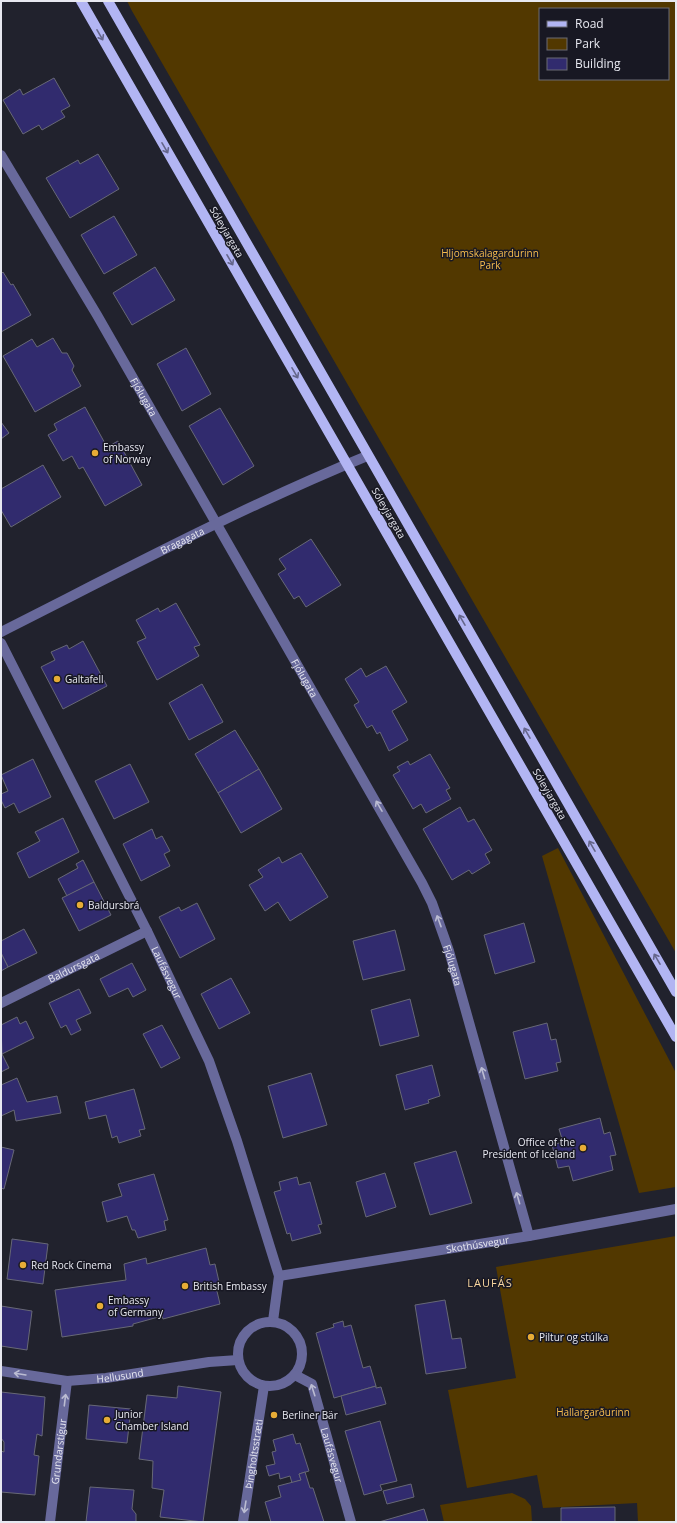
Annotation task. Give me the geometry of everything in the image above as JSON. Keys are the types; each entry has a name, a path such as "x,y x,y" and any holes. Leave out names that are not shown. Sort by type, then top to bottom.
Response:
{"main road":[{"name":"Sóleyjargata","path":"81,1 676,1038"},
{"name":"Sóleyjargata","path":"108,1 367,456 676,992"}],"street":[{"name":"Fjólugata","path":"1,155 86,295 315,693 419,877 432,903 449,951 529,1236"},
{"name":"Bragagata","path":"1,632 217,524 367,456"},
{"name":"Laufásvegur","path":"1,643 147,931 209,1061 237,1141 279,1276 273,1321"},
{"name":"Baldursgata","path":"1,1003 147,931"},
{"name":"Skothúsvegur","path":"279,1276 529,1236 676,1209"},
{"path":"273,1321 287,1326 295,1333 301,1342 303,1355 301,1366 295,1375 286,1382 275,1386 264,1386 250,1379 242,1370 238,1360 238,1349 242,1338 252,1327 262,1322 273,1321"},
{"name":"Hellusund","path":"1,1371 67,1381 106,1378 209,1362 238,1360"},
{"name":"Laufásvegur","path":"295,1375 312,1384 352,1522"},
{"name":"Grundarstígur","path":"50,1522 67,1381"},
{"name":"Þingholtsstræti","path":"243,1522 264,1386"}],"green space":[{"name":"Hljomskalagardurinn Park","path":"127,1 676,1 676,953 132,11"},
{"path":"558,848 676,1073 676,1187 639,1193 542,856"},
{"name":"Hallargarðurinn","path":"676,1236 676,1522 638,1522 637,1503 543,1508 537,1475 467,1488 448,1390 516,1378 496,1267"},
{"path":"512,1493 525,1499 531,1506 532,1522 444,1522 440,1505"}],"building":[{"path":"54,78 70,106 61,111 65,117 42,130 39,125 23,134 3,100 20,89 23,95"},
{"path":"98,154 119,189 70,218 46,178 78,160 80,164"},
{"path":"114,216 137,255 104,274 81,235"},
{"path":"155,267 175,300 132,325 113,293"},
{"path":"3,272 11,285 13,284 31,315 1,332 1,274"},
{"path":"53,338 62,353 67,353 74,366 72,370 81,386 35,412 3,356 32,339 37,347"},
{"path":"186,348 211,394 182,411 157,364"},
{"path":"85,407 107,447 118,441 142,485 105,506 83,467 79,469 72,456 63,461 48,435 57,430 54,424"},
{"path":"220,408 254,466 223,485 189,426"},
{"path":"1,422 9,433 1,439"},
{"path":"43,465 61,497 11,527 1,510 1,489"},
{"path":"311,539 341,585 306,607 299,596 294,599 278,574 286,569 279,559"},
{"path":"176,603 200,645 194,647 199,656 157,680 137,642 146,638 136,620 158,608 160,612"},
{"path":"83,641 107,686 63,709 41,667 55,660 51,652 67,645 69,649"},
{"path":"386,666 407,702 392,711 408,740 389,751 380,732 377,734 372,725 367,728 354,705 359,702 345,679 361,668 366,677"},
{"path":"202,684 223,722 189,740 169,703"},
{"path":"235,730 259,769 218,793 195,754"},
{"path":"430,754 450,788 446,790 451,799 426,813 421,804 413,809 393,775 400,771 397,767 408,761 410,765"},
{"path":"33,759 51,797 19,813 14,803 5,808 1,800 1,794 8,791 1,775"},
{"path":"130,764 149,802 114,819 95,781"},
{"path":"259,769 282,809 241,833 218,793"},
{"path":"460,807 468,822 474,819 492,850 485,854 490,863 472,874 469,870 452,880 423,829"},
{"path":"63,818 79,852 29,878 17,853 40,841 35,832"},
{"path":"152,829 156,839 162,836 170,851 164,854 170,866 141,881 123,844"},
{"path":"301,853 328,897 290,921 278,902 265,911 249,885 263,877 258,870 279,857 282,863"},
{"path":"83,860 94,882 67,896 58,879 78,868 76,864"},
{"path":"94,882 111,915 79,931 62,898"},
{"path":"197,903 215,939 180,958 159,917 179,907 181,911"},
{"path":"524,923 535,962 495,974 484,935"},
{"path":"24,929 37,953 8,967 1,953 1,941"},
{"path":"395,930 405,970 363,980 353,941"},
{"path":"1,953 8,967 1,971"},
{"path":"132,963 146,990 133,997 128,988 109,997 100,979"},
{"path":"231,978 250,1013 219,1029 201,994"},
{"path":"79,989 91,1013 76,1020 81,1030 71,1035 66,1025 61,1028 49,1003"},
{"path":"410,999 419,1036 380,1046 371,1010"},
{"path":"17,1017 20,1024 26,1021 34,1038 2,1054 1,1025"},
{"path":"547,1023 551,1040 556,1039 561,1062 556,1063 558,1071 525,1079 513,1032"},
{"path":"162,1025 180,1058 161,1068 143,1034"},
{"path":"1,1052 9,1068 1,1072"},
{"path":"432,1065 440,1096 428,1100 429,1103 405,1110 396,1075"},
{"path":"311,1073 327,1125 283,1138 268,1086"},
{"path":"17,1078 27,1102 57,1096 61,1113 16,1121 14,1110 1,1116 1,1085"},
{"path":"134,1089 145,1129 139,1130 141,1136 119,1143 117,1136 112,1138 106,1115 89,1119 85,1102"},
{"path":"600,1118 604,1134 610,1132 616,1155 610,1156 613,1170 573,1181 569,1166 558,1168 552,1145 563,1142 559,1129"},
{"path":"1,1147 14,1150 4,1189 1,1188"},
{"path":"456,1151 472,1203 430,1215 414,1163"},
{"path":"385,1173 396,1207 366,1217 356,1182"},
{"path":"154,1174 168,1220 164,1221 166,1230 138,1238 135,1230 132,1230 127,1216 107,1222 102,1202 122,1196 118,1184"},
{"path":"297,1177 299,1185 310,1182 322,1224 318,1225 321,1233 292,1241 290,1233 287,1234 274,1192 281,1190 279,1182"},
{"path":"12,1239 48,1244 43,1284 7,1279"},
{"path":"206,1248 210,1265 215,1264 220,1286 216,1287 220,1304 163,1319 162,1316 133,1324 133,1326 62,1337 55,1290 126,1280 124,1264 146,1258 147,1264"},
{"path":"445,1300 452,1339 461,1338 466,1368 426,1374 415,1305"},
{"path":"1,1306 32,1311 27,1350 1,1346"},
{"path":"343,1321 344,1327 351,1325 363,1368 370,1366 376,1386 334,1398 316,1333 334,1327 333,1324"},
{"path":"178,1386 221,1392 203,1522 160,1517 164,1490 152,1488 153,1461 139,1459 147,1395 177,1398"},
{"path":"376,1386 376,1388 381,1387 386,1404 346,1415 341,1396"},
{"path":"1,1392 45,1397 42,1436 37,1434 34,1455 39,1456 35,1495 1,1492 1,1451 4,1452 4,1442 1,1438"},
{"path":"89,1405 131,1409 127,1443 86,1439"},
{"path":"380,1421 397,1481 380,1485 382,1490 364,1495 345,1431"},
{"path":"293,1434 296,1444 300,1443 309,1471 299,1474 301,1480 292,1483 290,1476 280,1479 279,1473 269,1476 266,1466 275,1464 272,1452 276,1451 273,1440"},
{"path":"305,1472 310,1488 313,1488 324,1522 271,1522 265,1502 281,1497 278,1486 301,1480 299,1474"},
{"path":"411,1484 414,1497 387,1504 383,1491"},
{"path":"90,1487 134,1490 132,1509 136,1514 136,1522 86,1522"},
{"path":"615,1507 615,1522 561,1522 561,1508"},
{"path":"424,1509 428,1522 379,1522"}],"place":[{"name":"Embassy of Norway","path":"95,453"},
{"name":"Galtafell","path":"57,679"},
{"name":"Baldursbrá","path":"80,905"},
{"name":"Office of the President of Iceland","path":"583,1148"},
{"name":"Red Rock Cinema","path":"23,1265"},
{"name":"British Embassy","path":"185,1286"},
{"name":"Embassy of Germany","path":"100,1306"},
{"name":"Piltur og stúlka","path":"531,1337"},
{"name":"Berliner Bär","path":"274,1415"},
{"name":"Junior Chamber Island","path":"107,1420"}],"district":[{"name":"LAUFÁS","path":"490,1283"}]}
